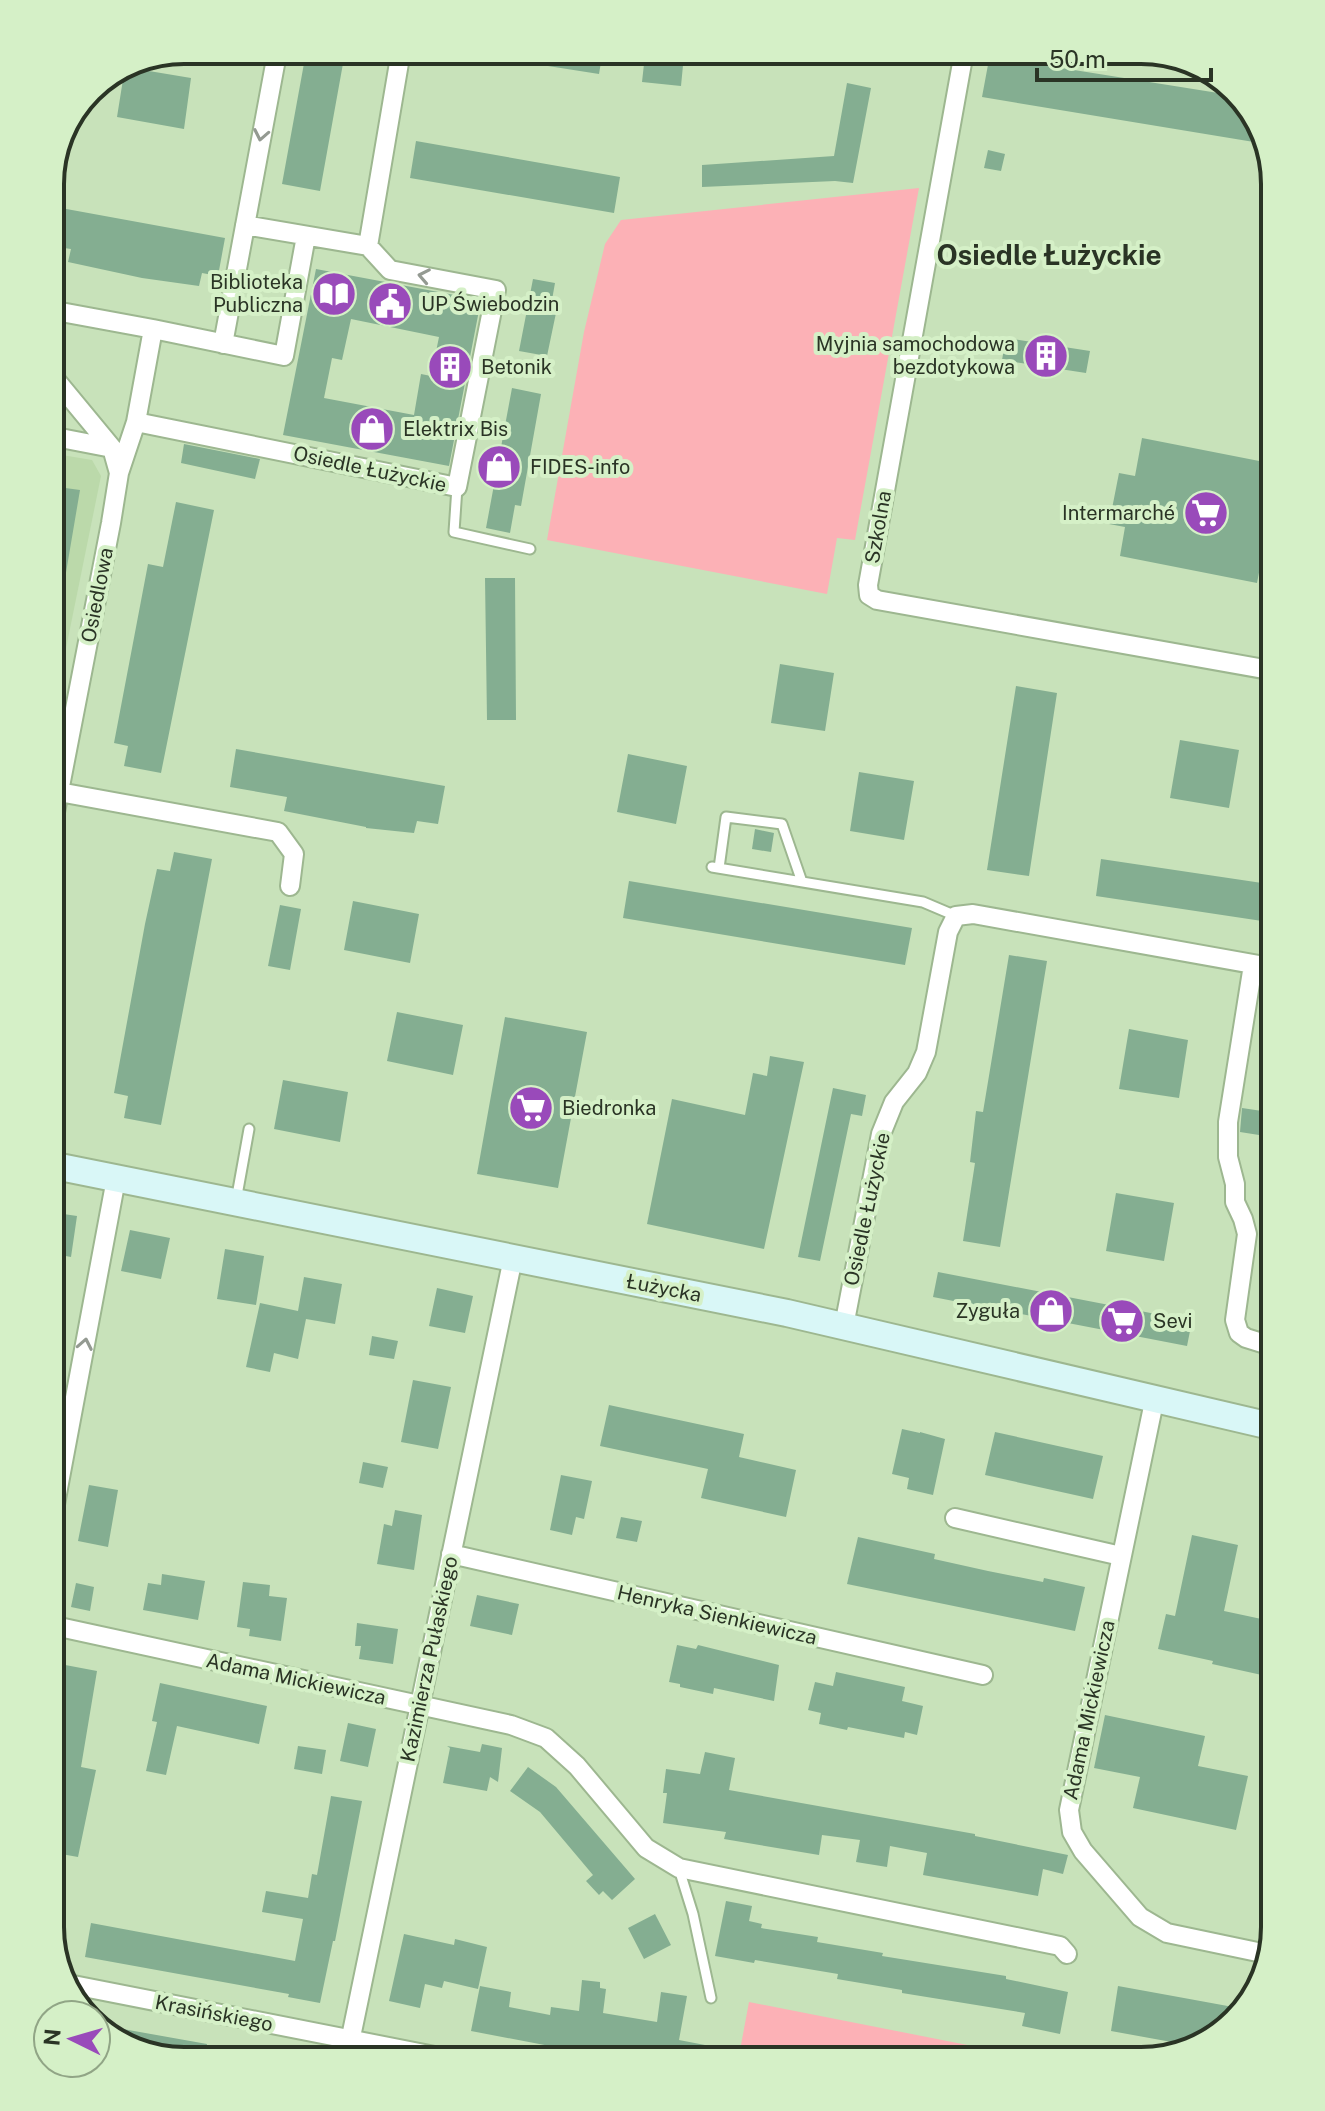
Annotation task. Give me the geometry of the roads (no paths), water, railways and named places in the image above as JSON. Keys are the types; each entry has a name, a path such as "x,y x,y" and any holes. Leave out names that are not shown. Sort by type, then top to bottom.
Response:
{"street":[{"path":"223,344 275,64"},
{"path":"245,225 368,246 399,64"},
{"name":"Szkolna","path":"962,64 881,509 869,595 877,600 1261,669"},
{"path":"64,313 284,356 306,236"},
{"name":"Osiedle Łużyckie","path":"136,422 457,487 496,290 390,270 368,246"},
{"path":"119,473 136,422 153,329"},
{"name":"Osiedlowa","path":"64,390 112,448 119,473 64,766"},
{"path":"64,439 112,448"},
{"path":"64,793 278,832 294,854 290,886"},
{"path":"956,916 973,914 1261,966"},
{"name":"Osiedle Łużyckie","path":"844,1326 881,1134 894,1102 917,1073 926,1052 948,932 956,916"},
{"path":"1253,965 1228,1122 1228,1157 1235,1184 1235,1202 1247,1234 1236,1328 1246,1338 1261,1343"},
{"name":"Łużycka","path":"64,1168 844,1326 1261,1422"},
{"path":"64,1456 116,1179"},
{"name":"Kazimierza Pułaskiego","path":"349,2047 513,1258"},
{"name":"Adama Mickiewicza","path":"1155,1397 1069,1810 1072,1832 1083,1851 1140,1917 1167,1933 1258,1952"},
{"path":"955,1518 1121,1556"},
{"name":"Henryka Sienkiewicza","path":"451,1554 983,1675"},
{"name":"Adama Mickiewicza","path":"64,1628 511,1725 546,1738 577,1766 646,1848 679,1868 1060,1946 1067,1954"},
{"name":"Krasińskiego","path":"80,1986 387,2047"}],"lane":[{"path":"457,487 454,532 530,549"},
{"path":"802,882 782,824 726,817 716,868 923,902 956,916"},
{"path":"236,1203 249,1129"},
{"path":"679,1868 693,1914 711,1998"}],"place":[{"name":"Biblioteka Publiczna","path":"334,294"},
{"name":"UP Świebodzin","path":"390,304"},
{"name":"Myjnia samochodowa bezdotykowa","path":"1046,356"},
{"name":"Betonik","path":"450,367"},
{"name":"Elektrix Bis","path":"372,429"},
{"name":"FIDES-info","path":"499,467"},
{"name":"Intermarché","path":"1206,513"},
{"name":"Biedronka","path":"531,1108"},
{"name":"Zyguła","path":"1051,1311"},
{"name":"Sevi","path":"1122,1321"}],"district":[{"name":"Osiedle Łużyckie","path":"1049,254"}]}
